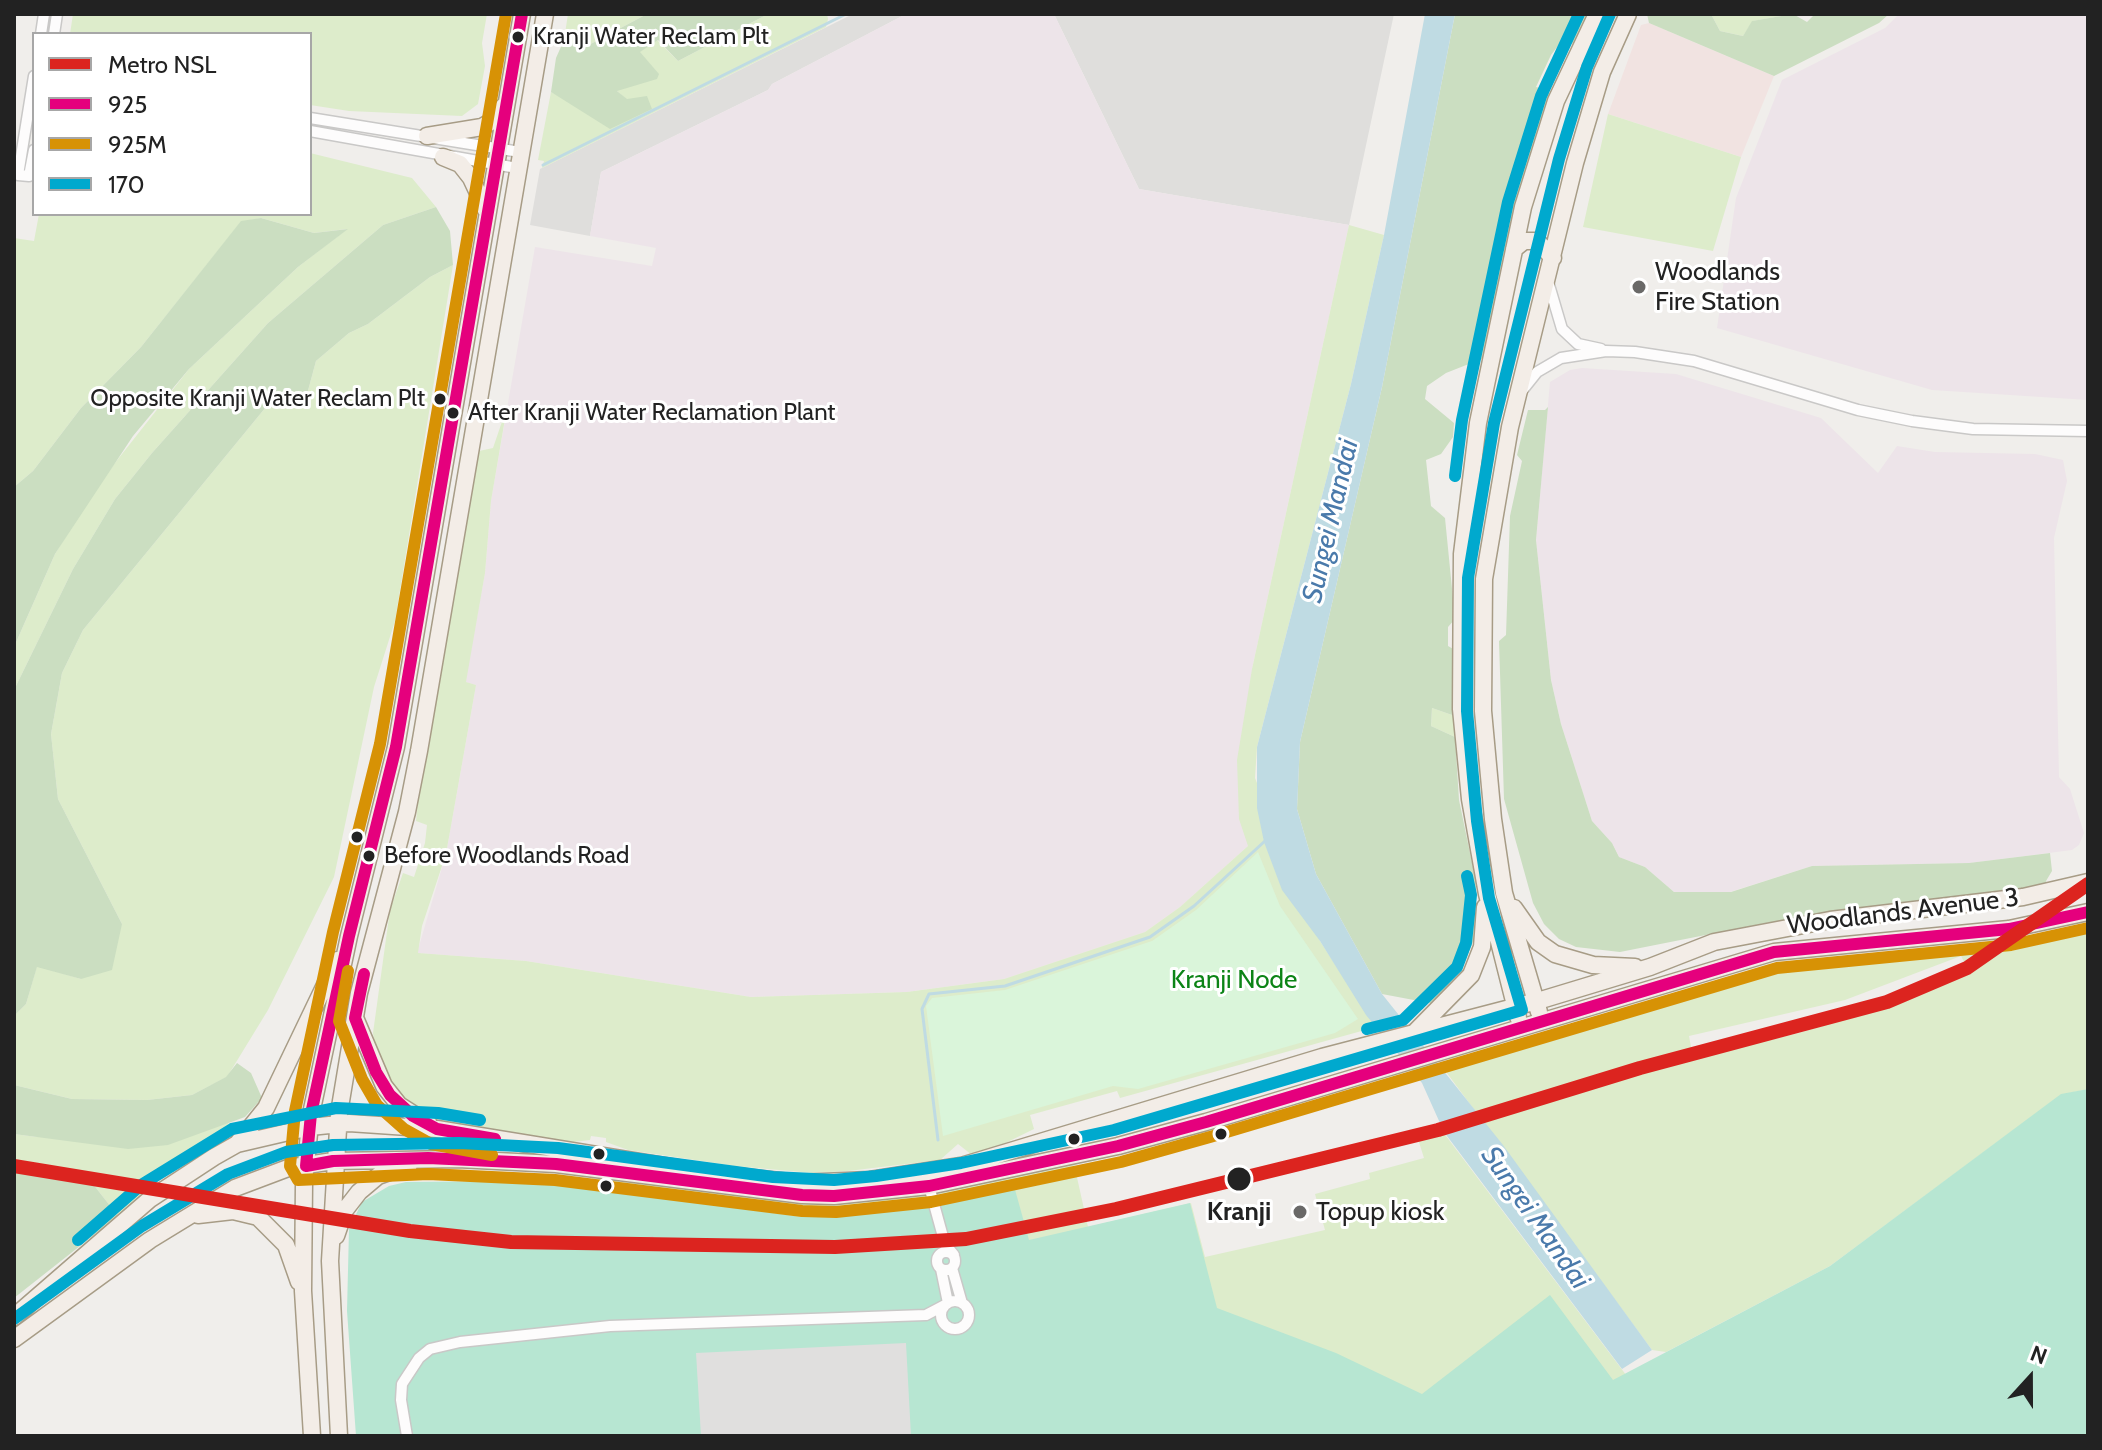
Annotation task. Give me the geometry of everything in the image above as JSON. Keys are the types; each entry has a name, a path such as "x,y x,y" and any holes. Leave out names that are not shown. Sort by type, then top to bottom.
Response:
{"main road":[{"path":"312,1436 303,1291 310,1127 349,936 394,759 522,14"},
{"path":"339,1436 330,1261 337,1124 355,1018 419,751 545,14"},
{"path":"1581,14 1587,32"},
{"path":"1521,1026 1487,894 1470,799 1461,709 1462,554 1478,423 1514,249 1538,153 1565,77 1597,14"},
{"path":"1542,1021 1504,893 1493,819 1483,711 1484,579 1518,397 1591,106 1628,14"},
{"path":"427,136 482,127 494,120 505,106"},
{"path":"443,157 460,164 471,178 486,210"},
{"path":"1514,249 1524,241 1537,241 1553,258"},
{"name":"Woodlands Avenue 3","path":"237,1144 337,1124 437,1129 707,1173 832,1183 961,1166 1322,1057 1537,1001 1650,967 1714,942 1768,929 1928,911 2061,891 2088,879"},
{"path":"1504,893 1530,932 1555,954 1593,965 1650,967"},
{"path":"1411,1035 1449,1001 1471,975 1482,947 1487,894"},
{"name":"Woodlands Avenue 3","path":"14,1339 78,1290 235,1188 260,1177 306,1166 333,1161 428,1158 556,1164 802,1195 834,1196 929,1186 1118,1146 1774,952 2009,929 2088,912"},
{"path":"14,1317 150,1199 237,1144 266,1108 349,936"},
{"path":"355,1018 376,1072 390,1095 413,1116 437,1129"},
{"path":"1322,1057 1345,1063 1343,1079"},
{"path":"330,1261 345,1210 359,1192 378,1176 428,1158"},
{"path":"191,1216 233,1211 258,1217 286,1245 303,1291"}],"street":[{"path":"32,93 18,175 29,176 32,160"},
{"path":"312,118 427,136 519,160"},
{"path":"312,131 443,157 496,156 519,160"},
{"path":"1548,281 1562,329 1578,344 1606,351 1694,361 1858,410 1912,421 1973,429 2088,431"},
{"path":"1518,397 1537,372 1549,363 1606,351"},
{"path":"929,1186 945,1244 954,1255"},
{"path":"926,1315 956,1329 967,1323 969,1312 947,1268 937,1261 945,1244"},
{"path":"939,1255 948,1252 954,1255"},
{"path":"944,1323 941,1316 947,1304 947,1268 954,1255"},
{"path":"407,1436 401,1400 402,1384 419,1358 430,1349 610,1326 926,1315 947,1304 962,1303"}],"shaded area":[{"path":"853,14 906,14 772,84 768,90 601,172 590,236 530,225 540,169"},
{"path":"906,14 1054,14 1139,189 1349,225 1252,669 1248,846 1180,907 1145,932 1004,979 907,992 751,997 526,961 417,953 446,854 476,685 465,682 485,573 491,501 535,247 652,266 656,248 590,236 601,172 768,90 772,84"},
{"path":"1054,14 1394,14 1349,225 1139,189"},
{"path":"1899,14 2088,14 2088,400 1932,390 1717,328 1736,198 1782,80 1885,28"},
{"path":"1649,23 1774,76 1741,157 1608,114 1641,25"},
{"path":"1582,368 1676,374 1821,418 1878,473 1897,446 1935,452 2035,454 2063,460 2067,481 2054,538 2059,777 2070,789 2084,833 2079,845 2072,850 1970,863 1812,866 1730,892 1674,892 1645,867 1619,857 1612,843 1592,821 1561,724 1551,680 1536,540 1550,382 1570,370"},
{"path":"906,1343 911,1436 701,1436 696,1353"}],"green space":[{"path":"73,14 487,14 482,43 485,66 478,104 462,116 349,111 312,105 312,32 70,32"},
{"path":"568,14 647,14 585,47 564,40"},
{"path":"647,14 768,14 678,61 658,40 640,52 659,74 657,79 617,91 627,99 647,96 652,109 610,129 551,92 556,58 564,40 585,47"},
{"path":"768,14 827,14 828,19 826,27 542,168 544,161 538,160 551,92 569,101 627,100 616,90 658,74 639,52 657,40 678,61"},
{"path":"1455,14 1593,14 1576,46 1564,38 1551,55 1536,87 1547,90 1551,97 1484,358 1446,373 1427,386 1425,399 1454,423 1453,437 1441,454 1426,460 1431,506 1445,518 1455,619 1448,627 1448,646 1455,650 1455,716 1432,708 1431,726 1455,737 1459,800 1476,882 1475,937 1464,963 1435,1004 1382,994 1316,874 1297,809 1300,742 1382,387"},
{"path":"1647,14 1711,14 1720,31 1743,36 1752,21 1793,14 1807,22 1815,14 1889,14 1879,23 1774,76 1649,23"},
{"path":"1711,14 1793,14 1753,21 1743,36 1720,31"},
{"path":"1608,114 1741,157 1713,251 1583,227"},
{"path":"312,153 412,178 436,207 383,225 268,323 152,453 115,499 73,569 14,690 14,647 55,554 96,487 189,369 298,267 347,229 314,233 261,218 241,222 141,347 81,408 33,471 14,487 14,238 34,241 39,216 312,216"},
{"path":"436,207 450,231 453,265 430,277 368,324 349,333 316,361 306,398 275,396 83,630 62,673 51,734 58,799 122,924 112,970 81,979 37,967 26,1004 14,1016 14,690 73,569 115,499 268,323 383,225"},
{"path":"261,218 314,233 348,229 298,267 189,369 133,436 55,554 14,647 14,487 33,471 81,408 141,347 241,221"},
{"path":"1349,225 1384,235 1351,384 1257,747 1255,778 1320,941 1376,1027 1120,1098 1117,1091 1030,1115 1034,1129 985,1153 972,1155 958,1144 940,1160 848,1171 812,1173 735,1166 628,1150 606,1142 606,1138 591,1136 590,1140 573,1142 442,1121 410,1105 397,1093 376,1055 373,1033 390,910 403,873 414,877 425,843 427,825 416,821 418,801 479,451 493,448 507,407 491,501 485,573 466,682 476,685 446,854 422,926 418,953 526,961 751,997 907,992 1004,979 1145,932 1180,907 1248,846 1239,819 1237,760 1252,669"},
{"path":"453,265 395,621 374,687 334,877 268,1010 227,1077 192,1095 147,1100 72,1099 14,1085 14,1016 26,1004 37,966 81,979 122,924 58,799 51,734 62,673 83,630 275,396 306,398 316,361 349,333 368,324 430,277"},
{"path":"1548,407 1536,540 1551,680 1561,724 1592,821 1612,843 1619,857 1645,867 1674,892 1731,892 1812,866 1969,863 2050,853 2052,871 2046,881 2048,890 1766,923 1620,952 1576,947 1559,939 1544,924 1533,903 1504,799 1499,641 1506,635 1510,516 1522,461 1517,455 1528,410 1545,410"},
{"path":"1432,708 1455,716 1455,737 1431,726"},
{"name":"Kranji Node","path":"1258,852 1280,906 1358,1019 1335,1033 1138,1089 1113,1086 943,1136 926,1006 932,998 1005,990 1152,941 1196,910"},
{"path":"2088,931 2088,1089 2061,1095 1830,1266 1666,1352 1652,1350 1441,1065 1802,967 2019,946","holes":["1961,956 1969,971 1888,1006 1799,1033 1693,1058 1689,1036 1845,1000"]},
{"path":"237,1063 251,1073 262,1098 245,1117 168,1145 128,1149 14,1134 14,1085 72,1099 147,1100 192,1095 226,1077"},
{"path":"2088,1089 2088,1436 356,1436 347,1311 349,1229 362,1202 389,1186 406,1182 508,1181 584,1186 801,1217 1014,1186 1029,1240 1190,1203 1217,1308 1336,1353 1422,1394 1550,1295 1613,1380 1830,1266 2061,1094"},
{"path":"228,1121 230,1130 165,1175 118,1216 93,1184 14,1172 14,1134 37,1137 198,1132"},
{"path":"1443,1132 1666,1428 1125,1436 589,1199 592,1178 779,1199 965,1186 1074,1164 1088,1227 1191,1203 1205,1257 1325,1230 1315,1194 1370,1179 1369,1173 1424,1158 1418,1139"},
{"path":"14,1172 93,1184 118,1216 14,1298"}],"water":[{"name":"Sungei Mandai","path":"1425,14 1455,14 1382,387 1300,742 1297,809 1316,874 1382,994 1503,1145 1652,1350 1622,1369 1444,1132 1422,1083 1366,1015 1320,941 1282,890 1264,842 1257,808 1257,747 1351,384 1384,235"}],"waterway":[{"path":"543,165 846,14"},
{"path":"938,1140 922,1009 929,994 1005,986 1150,937 1194,906 1265,841"}],"railway":[{"path":"606,1245 664,1236"}],"metro line":[{"name":"NSL","path":"14,1166 410,1231 511,1242 835,1247 966,1239 1116,1209 1438,1130 1640,1068 1887,1002 1967,968 2088,884"}],"transit line":[{"name":"925M","path":"506,14 380,744 333,932 295,1111 290,1166 298,1180 428,1174 555,1180 802,1211 836,1212 931,1202 1121,1162 1777,968 2011,945 2088,928"},
{"name":"925","path":"522,14 396,747 349,936 311,1114 306,1166 333,1161 428,1158 556,1164 802,1195 834,1196 929,1186 1118,1146 1206,1122 1774,952 2009,929 2088,912"},
{"name":"170","path":"1455,476 1462,420 1508,202 1541,96 1579,14"},
{"name":"170","path":"14,1319 142,1226 228,1174 286,1152 333,1145 459,1143 558,1148 773,1177 834,1180 876,1176 961,1163 1114,1130 1522,1010 1489,898 1477,821 1467,711 1468,578 1494,423 1559,159 1587,67 1610,14"},
{"name":"170","path":"1367,1029 1403,1020 1457,967 1466,943 1471,895 1467,876"},
{"name":"925M","path":"348,971 339,1021 362,1079 377,1105 404,1129 431,1144 492,1155"},
{"name":"925","path":"364,974 355,1018 376,1072 390,1095 413,1116 437,1129 495,1139"},
{"name":"170","path":"78,1240 141,1185 232,1129 336,1108 438,1113 480,1120"}],"place":[{"name":"Kranji Water Reclam Plt","path":"518,37"},
{"name":"Woodlands Fire Station","path":"1639,287"},
{"name":"Opposite Kranji Water Reclam Plt","path":"440,399"},
{"name":"After Kranji Water Reclamation Plant","path":"453,413"},
{"name":"Before Woodlands Road","path":"369,856"},
{"name":"Kranji","path":"1239,1179"},
{"name":"Topup kiosk","path":"1300,1212"}]}
